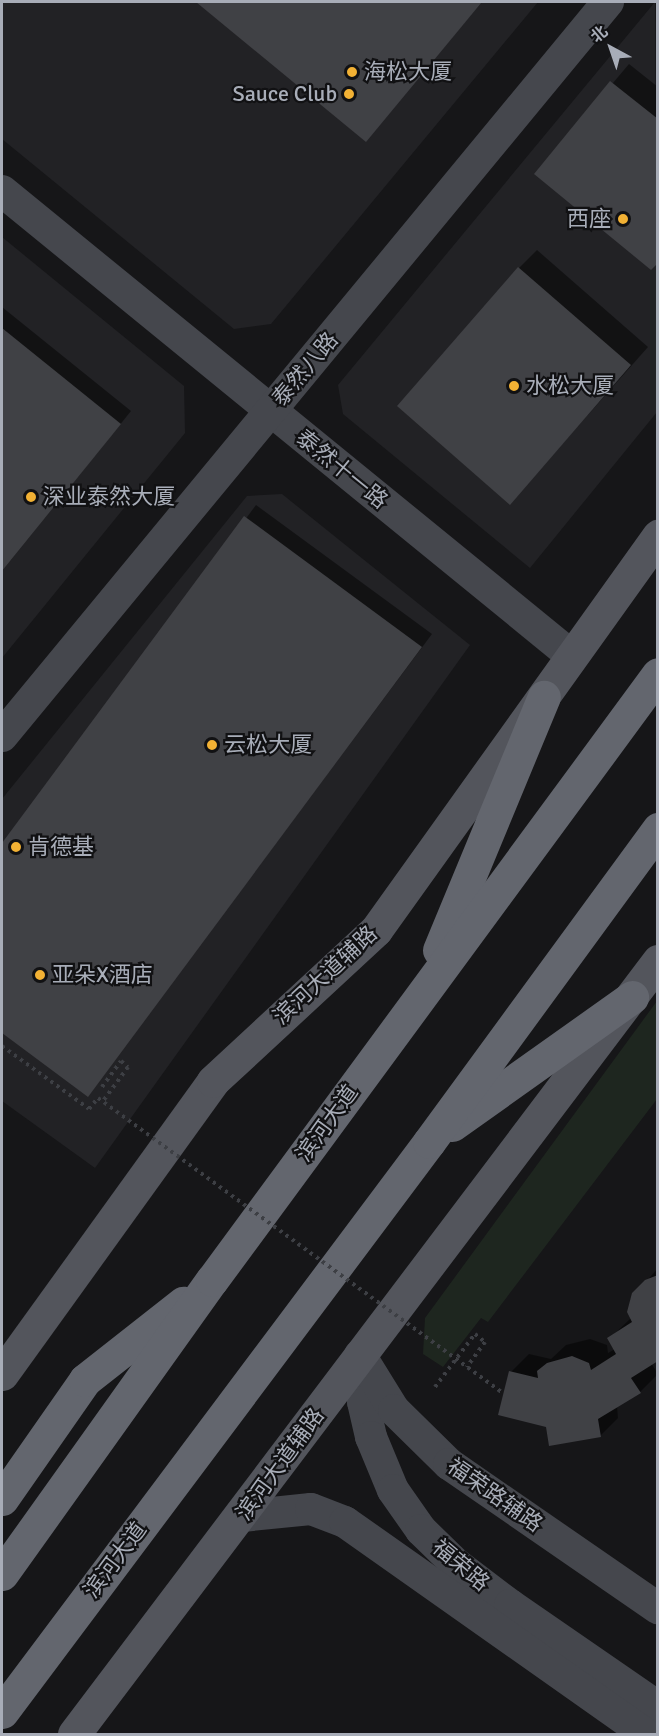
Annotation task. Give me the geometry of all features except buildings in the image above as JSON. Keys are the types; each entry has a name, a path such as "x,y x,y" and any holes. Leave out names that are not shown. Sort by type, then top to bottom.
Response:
{"highway":[{"name":"滨河大道","path":"2,1574 212,1280 657,674"},
{"path":"420,998 544,697"},
{"name":"滨河大道","path":"2,1712 429,1142 657,829"},
{"path":"429,1142 632,997"},
{"path":"2,1499 85,1380 212,1280"}],"main road":[{"name":"滨河大道辅路","path":"2,1374 213,1081 376,930 657,536"},
{"name":"滨河大道辅路","path":"74,1734 242,1516 360,1355 657,961"}],"street":[{"name":"泰然八路","path":"2,736 608,2"},
{"name":"泰然十一路","path":"2,191 572,656"},
{"name":"福荣路辅路","path":"360,1355 394,1410 449,1464 657,1608"},
{"name":"福荣路","path":"360,1355 363,1402 371,1437 393,1490 421,1530 456,1564 510,1605 657,1707"},
{"name":"福荣路","path":"242,1516 311,1509 345,1522 645,1734"}],"path":[{"path":"2,1046 89,1109 98,1098 103,1101 504,1394"},
{"path":"102,1088 121,1061 128,1067 103,1101"},
{"path":"435,1387 475,1334 485,1342 467,1367"}],"shaded area":[{"name":"海松大厦","path":"2,2 538,2 271,324 234,329 2,139"},
{"name":"水松大厦","path":"655,2 657,412 530,568 343,414 338,385"},
{"path":"2,237 184,386 185,433 2,658"},
{"name":"云松大厦","path":"282,494 470,645 95,1168 2,1101 2,799 247,496"},
{"path":"657,1001 657,1099 488,1322 481,1318 443,1367 423,1354 425,1318"}],"place":[{"name":"海松大厦","path":"352,72"},
{"name":"Sauce Club","path":"349,94"},
{"name":"西座","path":"623,219"},
{"name":"水松大厦","path":"514,386"},
{"name":"深业泰然大厦","path":"31,497"},
{"name":"云松大厦","path":"212,745"},
{"name":"肯德基","path":"16,847"},
{"name":"亚朵X酒店","path":"40,975"}]}
